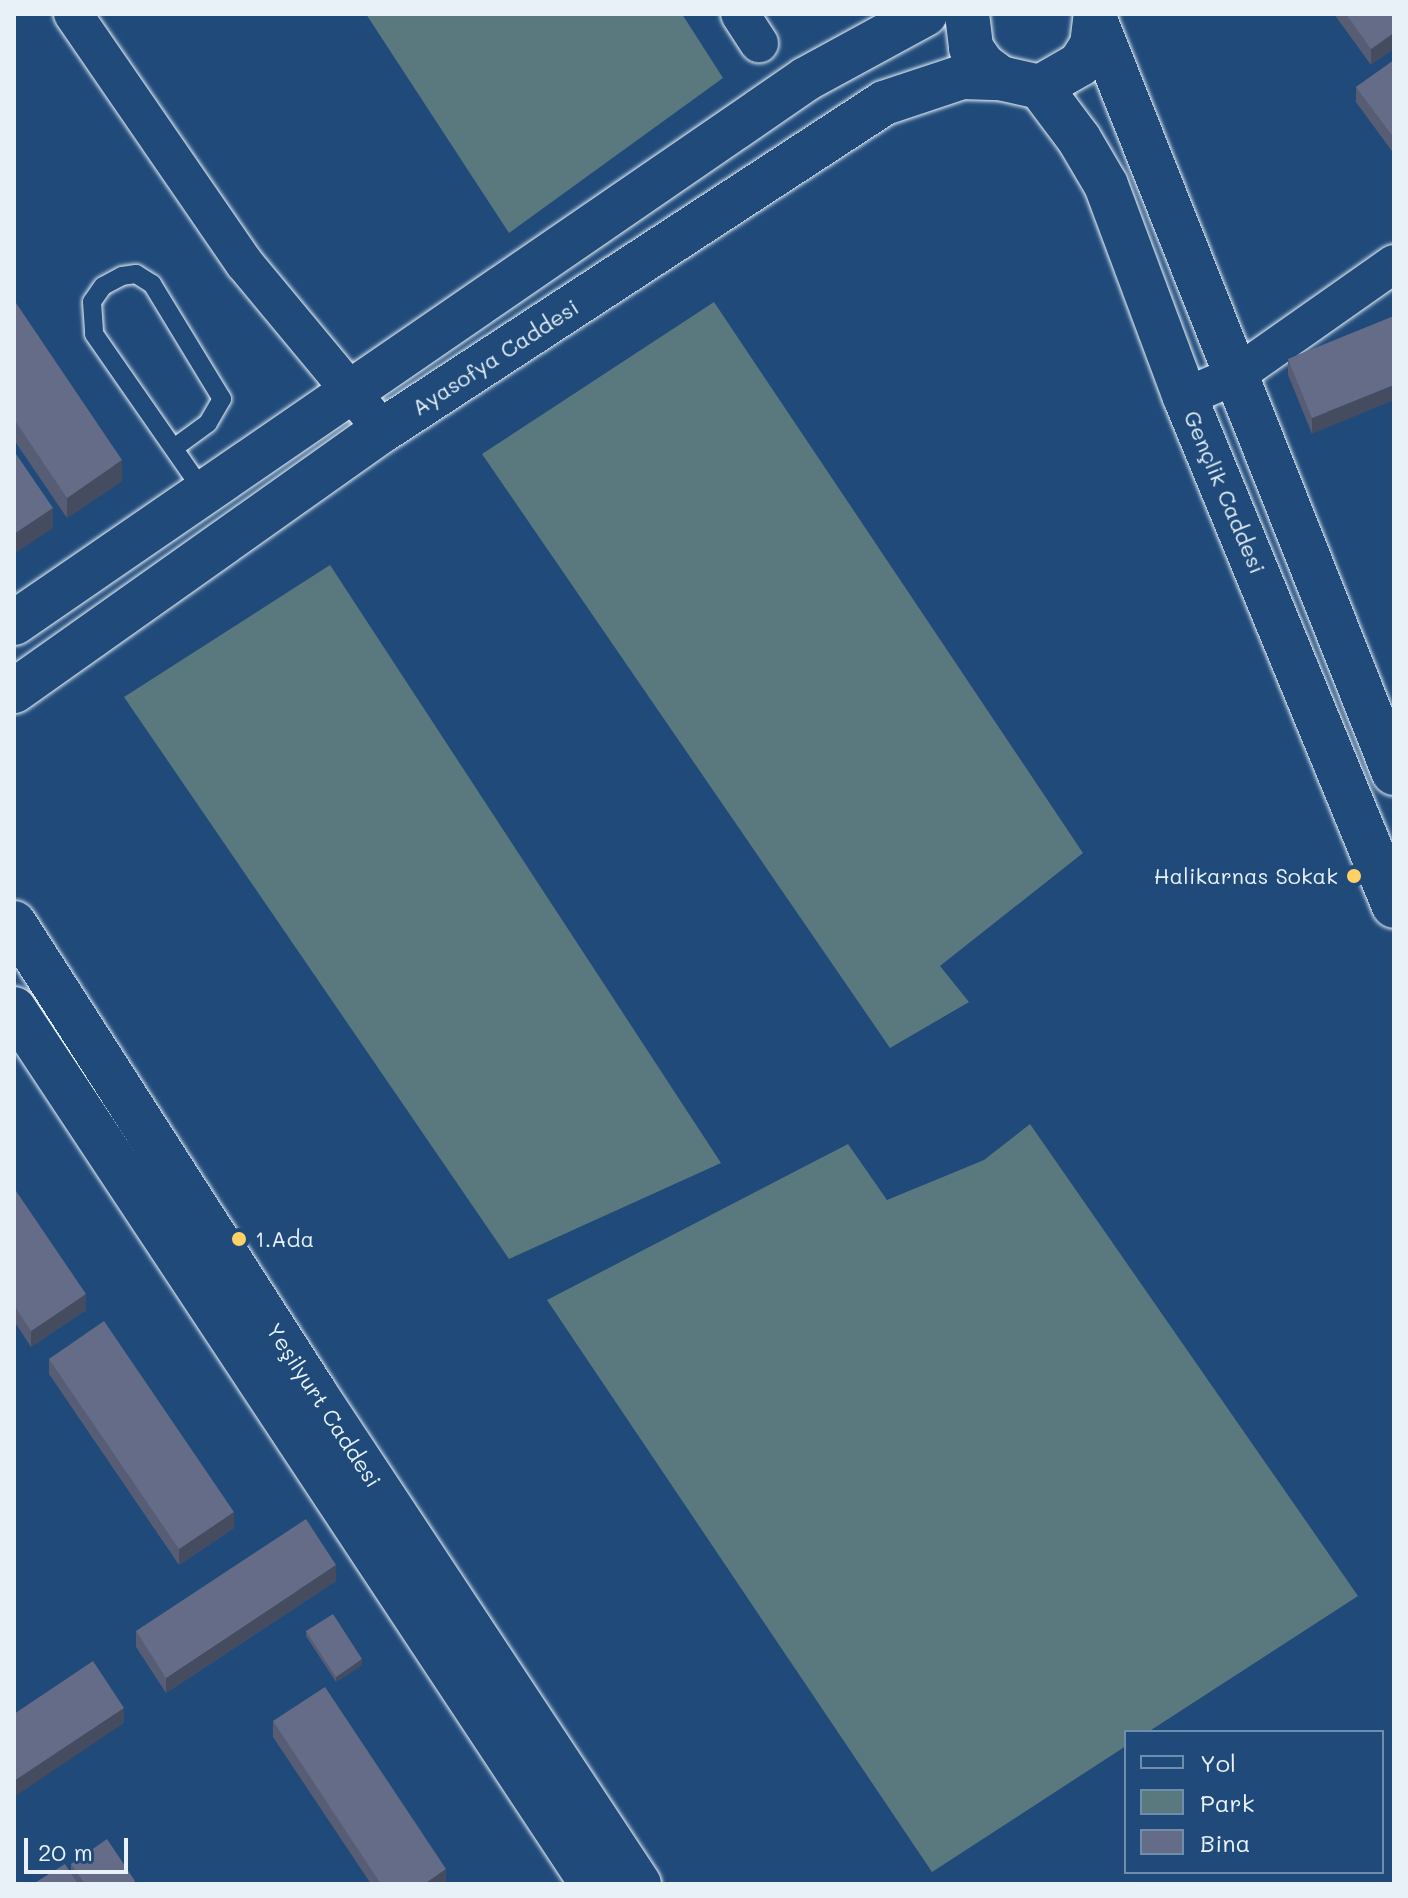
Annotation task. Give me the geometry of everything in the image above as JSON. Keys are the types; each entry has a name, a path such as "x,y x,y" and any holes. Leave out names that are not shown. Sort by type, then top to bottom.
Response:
{"main road":[{"path":"14,623 806,79 925,14"},
{"name":"Gençlik Caddesi","path":"967,14 971,48 1020,83 1079,139 1106,185 1185,397 1394,906"},
{"path":"1020,83 1080,64 1092,45 1096,18"},
{"path":"1096,18 1394,773"},
{"name":"Ayasofya Caddesi","path":"14,691 383,430 884,103 962,77 1020,83"},
{"name":"Yeşilyurt Caddesi","path":"14,923 343,1472"},
{"name":"Yeşilyurt Caddesi","path":"14,1009 343,1472 416,1582 639,1884"},
{"name":"Yeşilyurt Caddesi","path":"416,1582 592,1884"}],"street":[{"path":"73,14 245,264 352,388 383,430"},
{"path":"1185,397 1236,375 1394,264"}],"lane":[{"path":"174,448 208,423 222,399 152,284 136,274 122,276 103,286 92,302 91,326 203,491"}],"green space":[{"path":"366,14 682,14 723,78 509,233"},
{"path":"714,302 1083,853 940,966 969,1002 890,1048 482,454"},
{"path":"330,565 721,1163 509,1259 124,697"},
{"path":"1030,1124 1358,1596 1151,1730 1124,1730 1124,1747 932,1872 547,1300 848,1144 887,1200 984,1160"}],"building":[{"path":"1346,14 1394,14 1394,33 1371,49"},
{"path":"1394,60 1394,138 1356,87"},
{"path":"14,300 122,460 67,498 14,419"},
{"path":"1394,316 1394,385 1312,418 1288,359"},
{"path":"14,451 53,508 14,534"},
{"path":"14,1188 86,1294 31,1331 14,1305"},
{"path":"104,1321 234,1512 179,1549 49,1359"},
{"path":"306,1519 336,1565 166,1678 136,1631"},
{"path":"333,1614 362,1659 336,1677 306,1631"},
{"path":"93,1661 124,1708 14,1781 14,1714"},
{"path":"325,1687 446,1869 424,1884 381,1884 273,1721"},
{"path":"107,1839 135,1881 131,1884 85,1884 71,1864"},
{"path":"65,1864 78,1884 33,1884"}],"place":[{"name":"Halikarnas Sokak","path":"1354,876"},
{"name":"1.Ada","path":"239,1239"}]}
